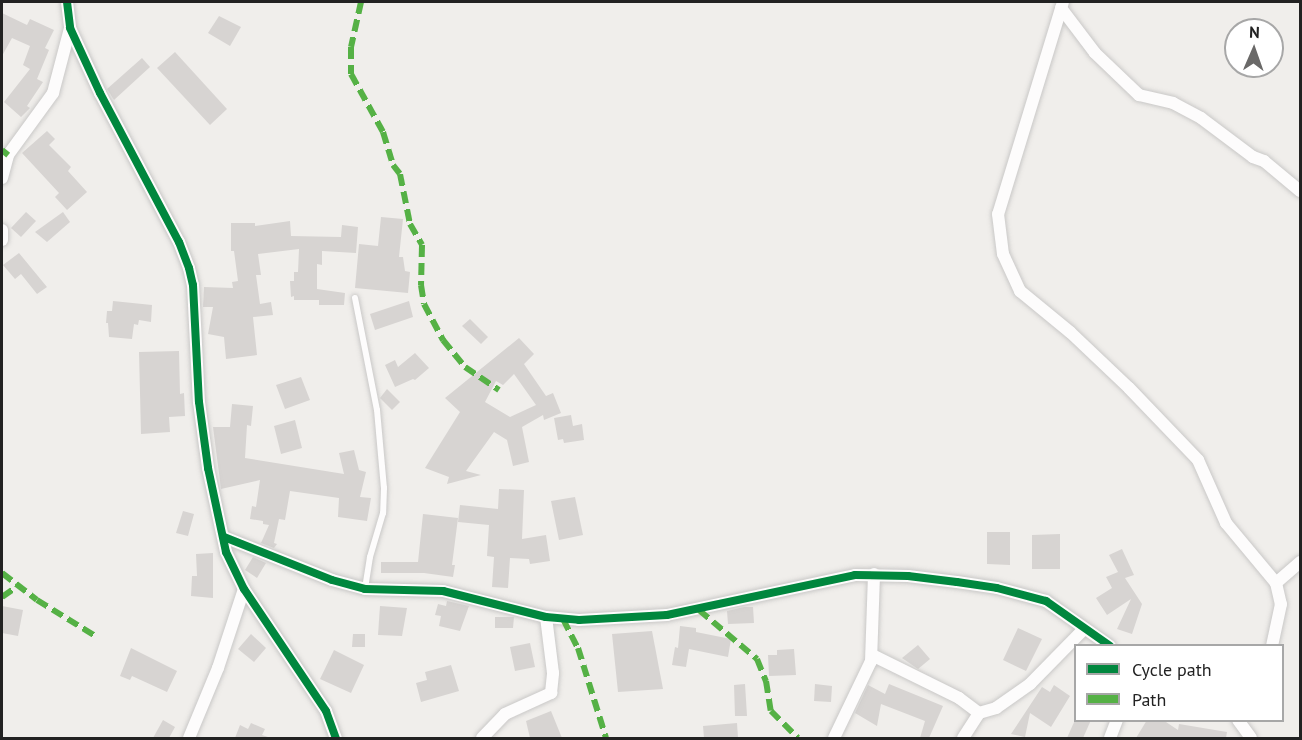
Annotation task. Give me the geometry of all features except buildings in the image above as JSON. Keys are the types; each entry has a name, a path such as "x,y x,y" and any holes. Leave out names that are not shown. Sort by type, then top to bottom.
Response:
{"street":[{"path":"67,2 70,28 100,93 179,242 189,268 193,285 199,402 208,468 226,552 244,589 326,711 336,738"},
{"path":"1062,5 1095,52 1139,95 1173,103 1201,118 1252,157 1264,161 1300,191"},
{"path":"1062,5 998,214 1004,254 1020,291 1070,332 1198,460 1226,523 1276,583 1281,604 1272,644"},
{"path":"2,178 8,155 53,93 70,28"},
{"path":"2,230 2,240"},
{"path":"224,537 332,580 365,589 443,591 546,617 579,620 668,615 855,575 908,576 1006,591 1046,601 1108,644"},
{"path":"1276,583 1300,562"},
{"path":"834,738 872,655 874,574"},
{"path":"189,738 218,668 244,589"},
{"path":"482,738 505,714 551,693 553,674 546,617"},
{"path":"963,738 979,713 996,708 1030,684 1084,629"},
{"path":"872,655 959,698 979,713"},
{"path":"1110,738 1116,722"}],"lane":[{"path":"355,298 376,410 384,488 382,513 370,557 365,589"}],"marked path":[{"path":"361,2 351,47 351,74 383,132 393,165 400,174 410,224 422,245 421,285 424,304 443,340 465,367 499,390"},
{"path":"2,150 8,155"},
{"path":"2,573 37,600 97,637"},
{"path":"2,597 19,585"},
{"path":"699,610 757,659 766,681 771,711 798,738"},
{"path":"563,619 578,648 606,738"}],"cycle path":[{"path":"67,2 70,28 100,93 179,242 189,268 193,285 199,402 208,468 226,552 244,589 326,711 336,738"},
{"path":"224,537 332,580 365,589 443,591 546,617 579,620 667,615 855,575 908,576 997,588 1046,601 1107,644"}]}
